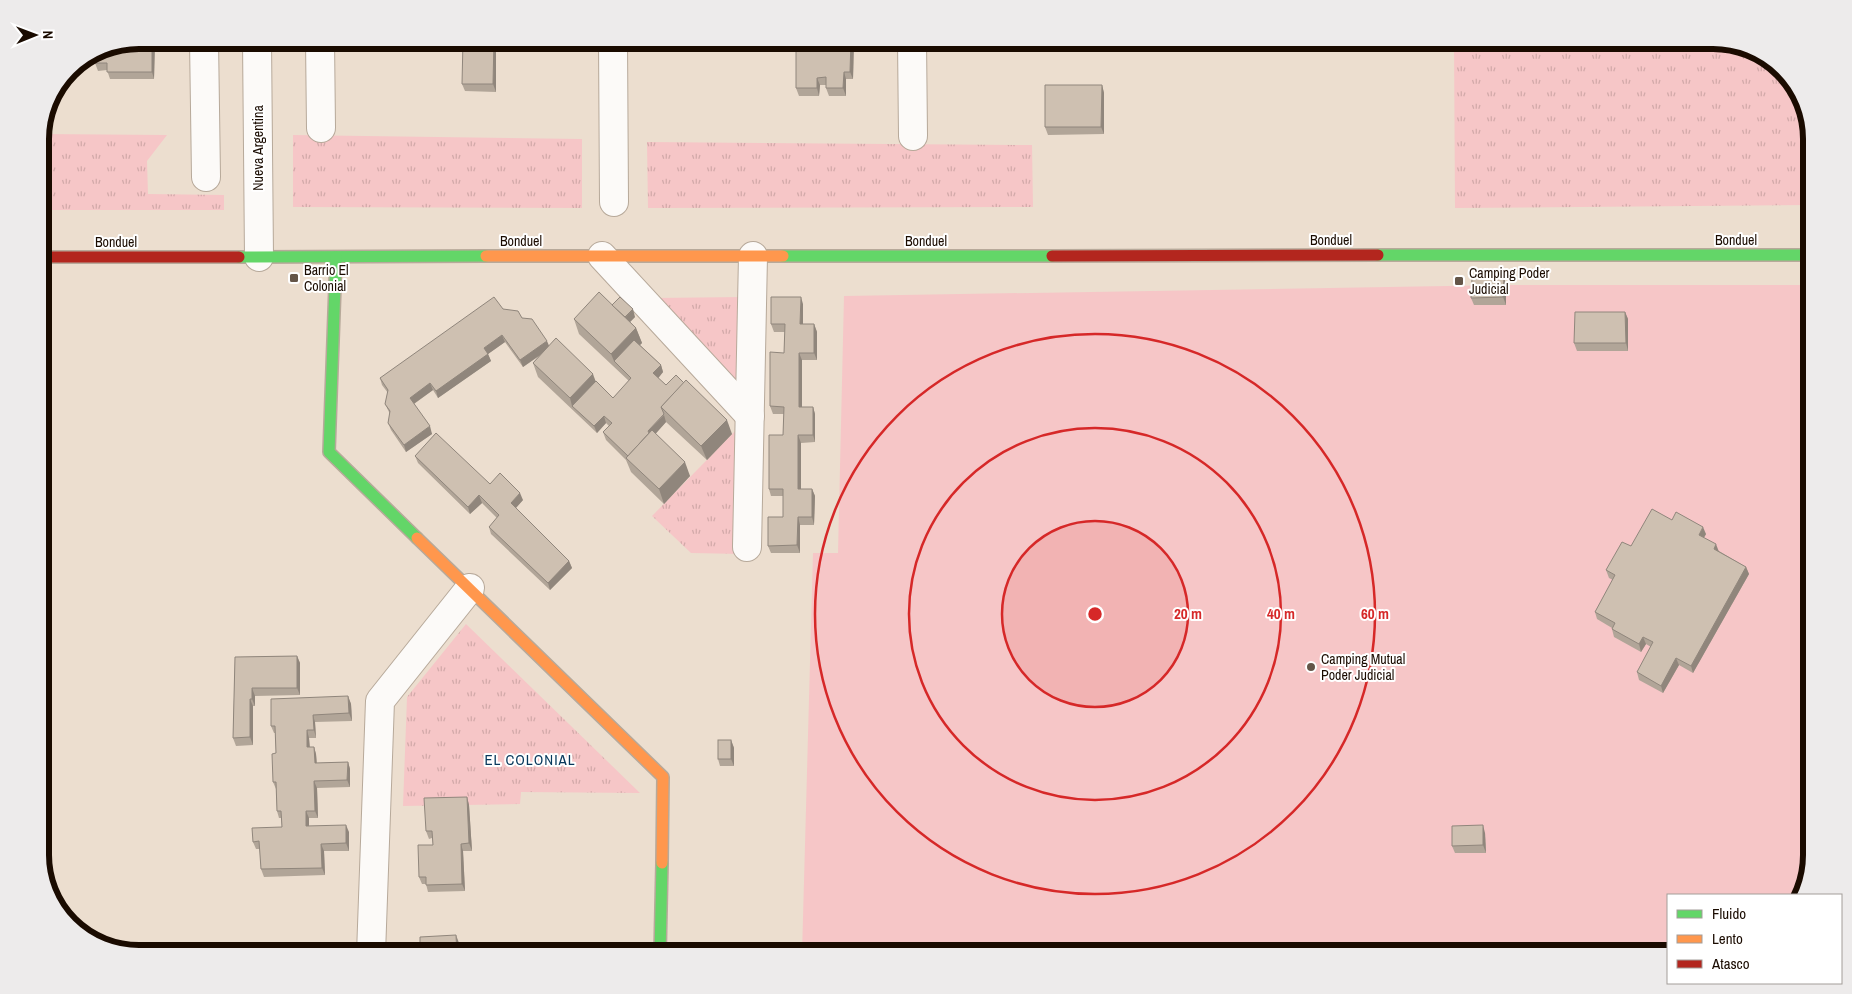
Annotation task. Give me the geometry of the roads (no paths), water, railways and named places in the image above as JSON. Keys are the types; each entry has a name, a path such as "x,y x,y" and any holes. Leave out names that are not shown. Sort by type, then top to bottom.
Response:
{"main road":[{"name":"Bonduel","path":"49,257 1803,254"},
{"path":"336,257 329,452 663,777 660,945"}],"street":[{"path":"204,49 206,177"},
{"name":"Nueva Argentina","path":"257,49 259,257"},
{"path":"320,49 320,128"},
{"path":"613,49 614,202"},
{"path":"912,49 913,136"},
{"path":"602,256 750,416"},
{"path":"747,547 753,256"},
{"path":"371,945 380,701 470,588"}],"place":[{"name":"Barrio El Colonial","path":"294,278"},
{"name":"Camping Poder Judicial","path":"1459,281"},
{"name":"Camping Mutual Poder Judicial","path":"1311,667"}],"district":[{"name":"EL COLONIAL","path":"530,759"}]}
